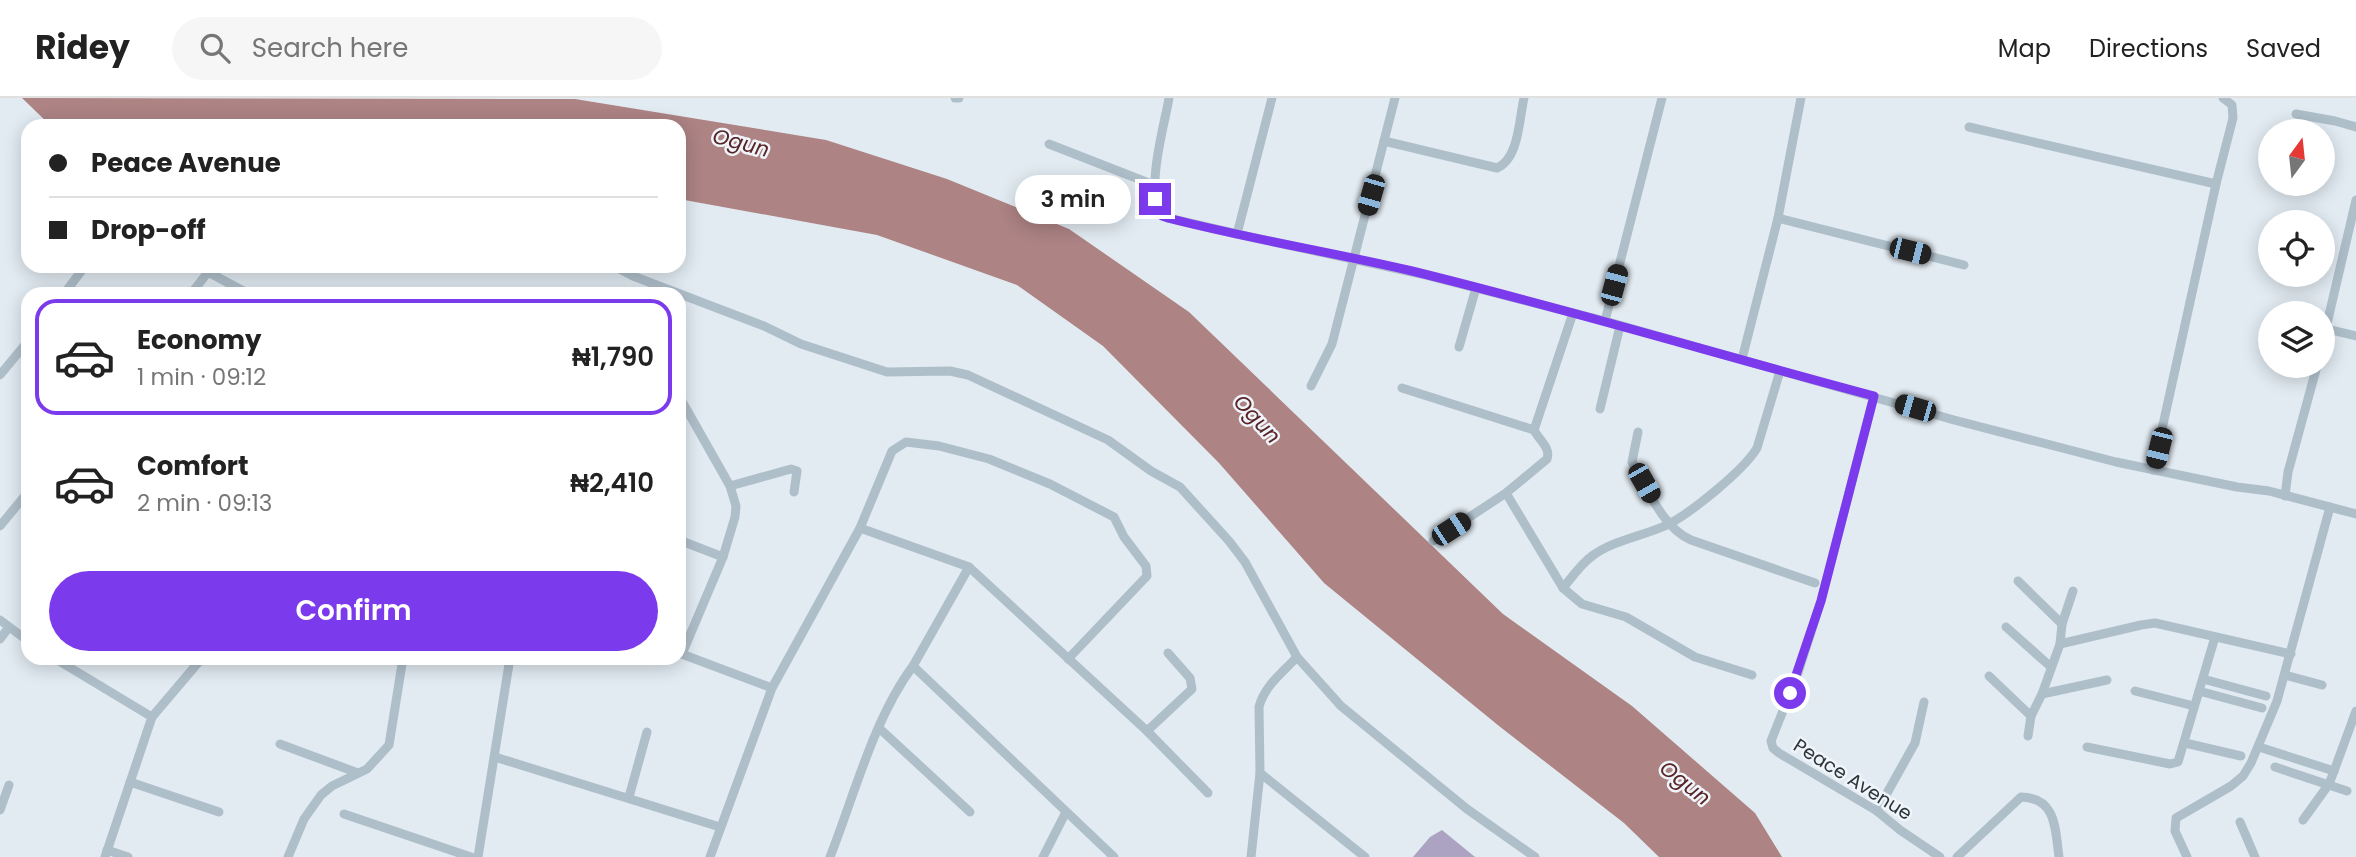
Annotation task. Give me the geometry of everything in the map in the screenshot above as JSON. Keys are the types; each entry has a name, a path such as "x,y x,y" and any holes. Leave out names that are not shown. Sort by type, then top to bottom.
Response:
{"street":[{"path":"1169,98 1154,185 1158,209 1162,216 1353,258 1605,321 1992,430 2153,470 2285,496 2356,514"},
{"path":"1237,234 1272,98"},
{"path":"1311,386 1332,344 1395,98"},
{"path":"1384,141 1501,166 1512,152 1524,98"},
{"path":"1605,321 1662,98"},
{"path":"1742,359 1778,218 1801,98"},
{"path":"2153,470 2232,118 2232,105 2223,98"},
{"path":"2296,114 2356,127"},
{"path":"1969,127 2216,184"},
{"path":"1049,144 1154,185"},
{"path":"2333,301 2356,201"},
{"path":"1778,218 1964,265"},
{"path":"196,287 207,273"},
{"path":"210,273 236,287"},
{"path":"627,273 661,287"},
{"path":"1459,347 1476,288"},
{"path":"686,297 801,344 887,372 950,371 968,375 1108,440 1151,471 1180,487 1245,562 1297,657 1341,706 1467,809 1535,857"},
{"path":"1534,430 1573,313"},
{"path":"1600,409 1620,326"},
{"path":"2335,331 2356,336"},
{"path":"0,375 21,350"},
{"path":"1563,588 1594,555 1669,524 1717,489 1751,458 1757,447 1780,371"},
{"path":"2285,496 2288,472 2314,378"},
{"path":"1402,388 1534,430 1547,449 1548,456 1506,493 1433,541"},
{"name":"Peace Avenue","path":"1874,396 1821,601 1772,741 1773,748 1877,811 1940,857"},
{"path":"686,408 730,486 736,506 723,557 686,640"},
{"path":"1638,432 1632,462 1677,533 1815,583"},
{"path":"710,857 772,688 860,528 892,452 906,442 939,446 989,459 1050,484 1114,517 1124,537 1146,566 1147,576 1068,659"},
{"path":"730,486 791,469 797,471 798,475 794,492"},
{"path":"1506,493 1563,588 1588,607 1626,617 1695,657 1752,675"},
{"path":"0,526 21,500"},
{"path":"2187,857 2175,831 2176,818 2243,776 2259,747 2285,675 2330,507"},
{"path":"860,528 969,566 1147,731 1208,793"},
{"path":"686,543 723,557"},
{"path":"830,857 879,728 903,680 969,566"},
{"path":"2018,581 2062,624"},
{"path":"2028,736 2031,716 2060,644 2062,624 2073,591"},
{"path":"0,620 21,636"},
{"path":"2060,644 2155,624 2291,654"},
{"path":"0,639 9,627"},
{"path":"2006,627 2051,667"},
{"path":"2087,747 2170,764 2178,762 2215,637"},
{"path":"1147,731 1192,689 1189,678 1168,653"},
{"path":"686,655 772,688"},
{"path":"1251,857 1260,773 1261,698 1297,657"},
{"path":"66,665 152,717"},
{"path":"128,857 106,854 152,717 196,665"},
{"path":"288,857 304,819 321,795 378,759 389,745 402,665"},
{"path":"478,857 509,665"},
{"path":"913,666 1114,857"},
{"path":"2285,675 2322,685"},
{"path":"1989,676 2031,716"},
{"path":"2042,694 2108,680"},
{"path":"2203,680 2266,696"},
{"path":"2135,691 2194,706"},
{"path":"2199,691 2262,708"},
{"path":"1877,811 1915,743 1924,702"},
{"path":"2303,820 2329,784 2356,711"},
{"path":"879,728 970,812"},
{"path":"629,797 647,732"},
{"path":"2185,743 2241,756"},
{"path":"280,744 358,773"},
{"path":"2259,747 2334,771"},
{"path":"495,757 720,827"},
{"path":"2275,766 2347,791"},
{"path":"1260,773 1365,857"},
{"path":"130,782 219,812"},
{"path":"0,810 9,785"},
{"path":"1957,857 2021,797 2042,801 2050,811 2059,857"},
{"path":"1042,857 1066,813"},
{"path":"344,814 471,857"},
{"path":"2240,822 2255,857"}],"shaded area":[{"path":"1442,830 1475,857 1413,857 1430,837"}],"water":[{"name":"Ogun","path":"22,98 575,99 826,140 947,179 1069,229 1189,312 1503,614 1632,706 1755,813 1782,857 1659,857 1624,823 1499,726 1324,583 1219,463 1103,346 1017,285 877,235 686,200 686,119 44,119"}],"route":[{"path":"1155,199 1162,216 1168,218 1220,232 1266,239 1421,274 1605,321 1874,396 1821,601 1790,693"}]}
